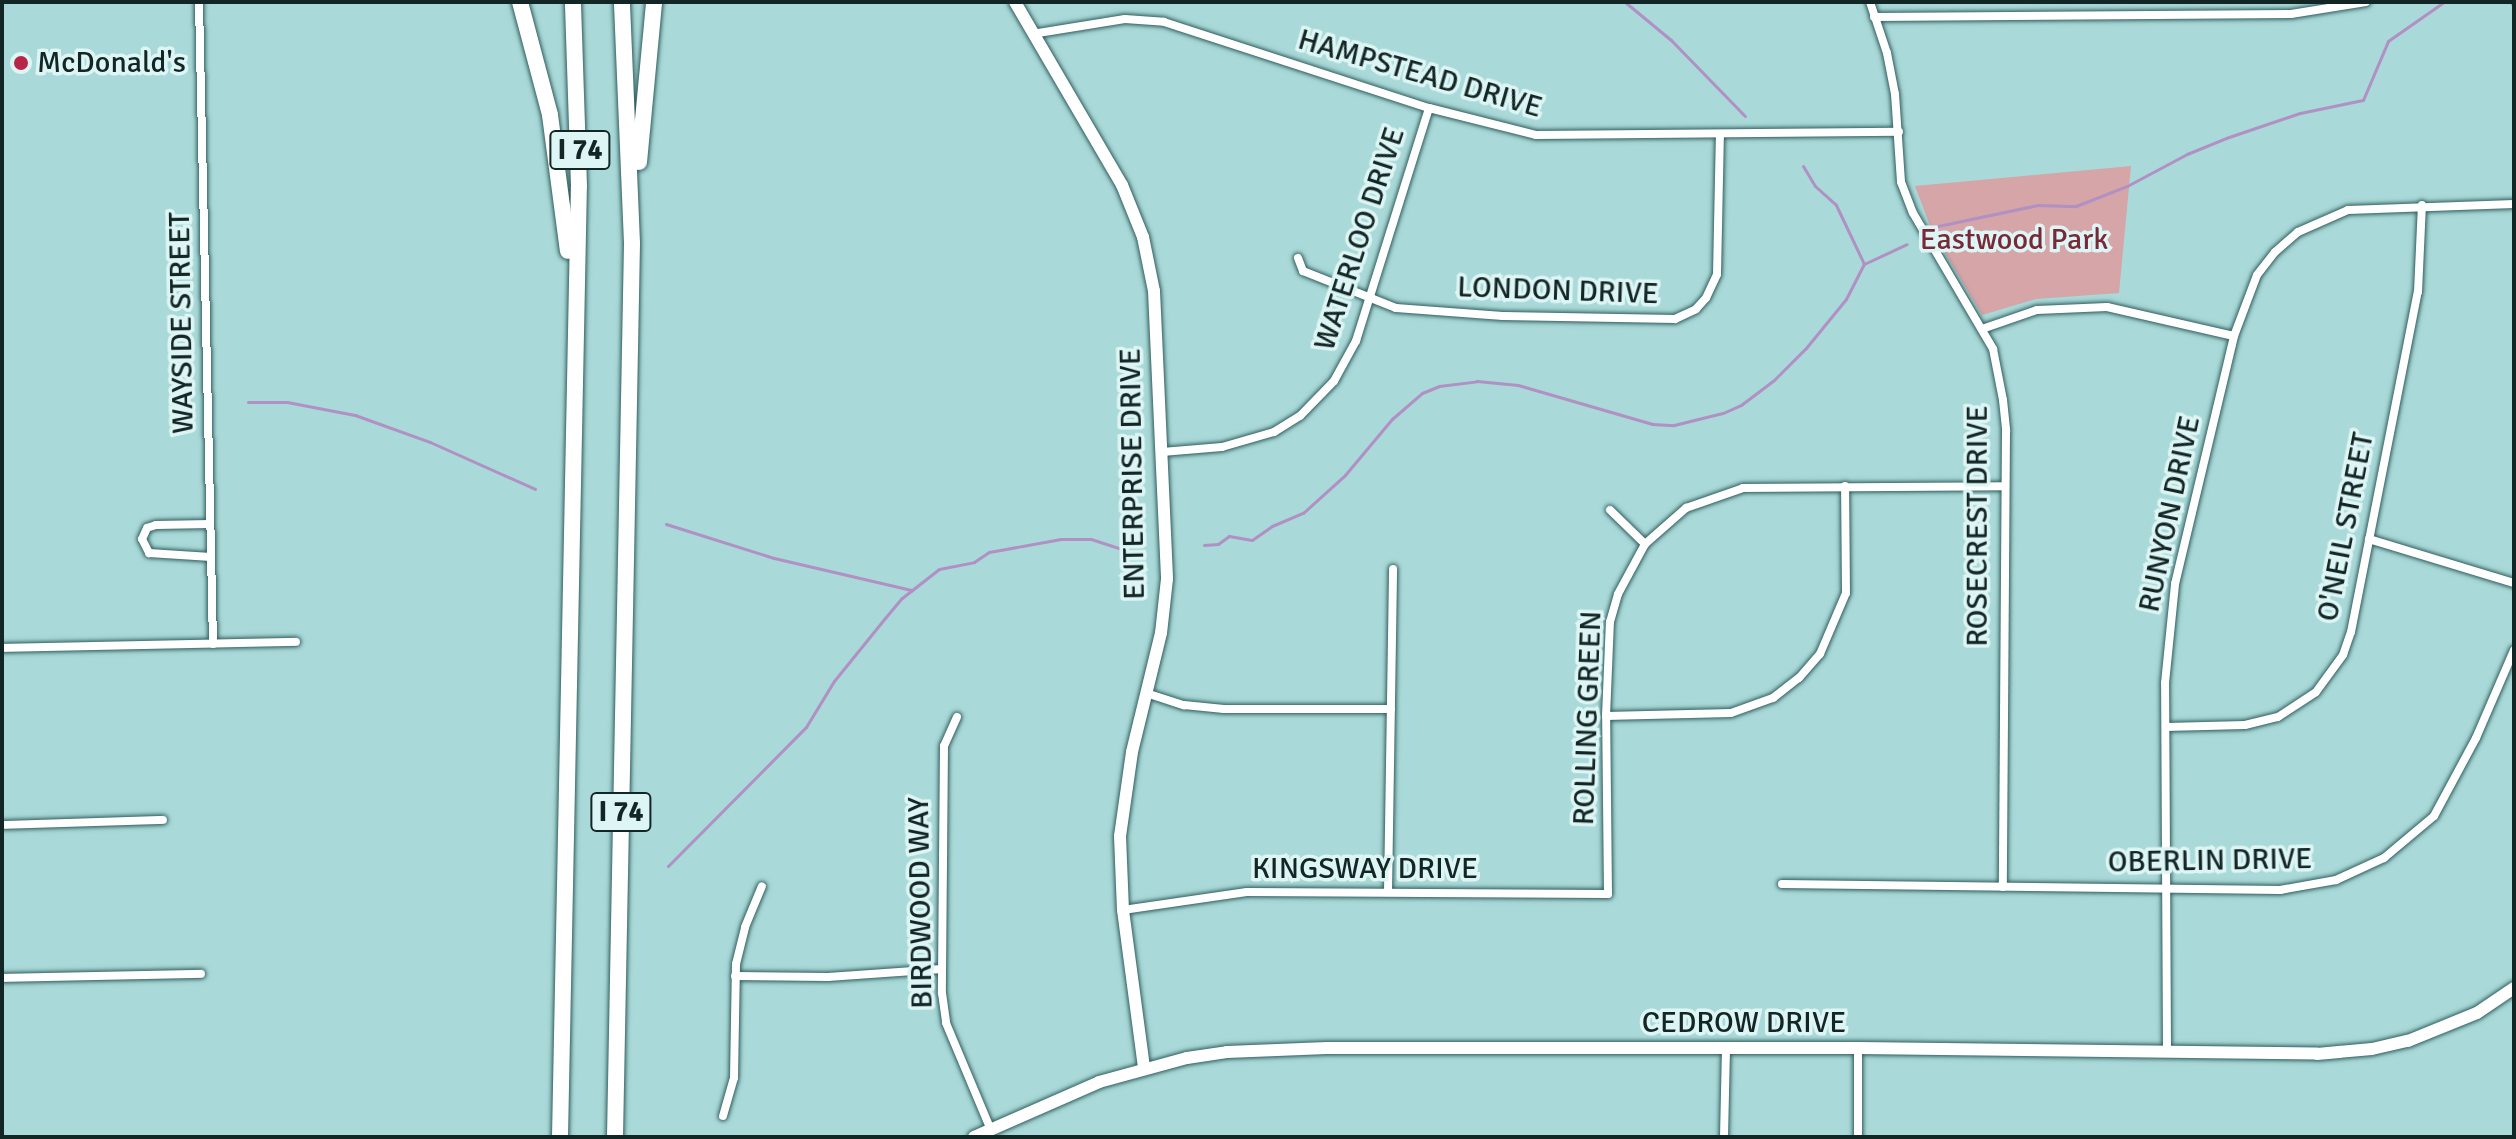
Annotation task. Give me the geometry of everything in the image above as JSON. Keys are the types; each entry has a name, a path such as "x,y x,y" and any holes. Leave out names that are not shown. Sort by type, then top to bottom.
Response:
{"highway":[{"path":"520,2 550,115 574,299"},
{"name":"I 74","path":"560,1137 574,299 580,130 573,2"},
{"name":"I 74","path":"615,1137 632,243 622,2"},
{"path":"632,243 654,2"}],"street":[{"name":"WAYSIDE STREET","path":"199,2 213,644"},
{"name":"ENTERPRISE DRIVE","path":"1015,2 1122,185 1143,237 1154,291 1167,579 1161,633 1122,805 1119,859 1144,1068"},
{"name":"ROSECREST DRIVE","path":"1870,2 1887,53 1899,132 1901,182 1913,213 1993,349 2003,400 2006,431 2003,887"},
{"path":"1874,17 2291,14 2366,2"},
{"name":"HAMPSTEAD DRIVE","path":"1032,34 1125,19 1164,22 1429,108 1536,135 1899,132"},
{"name":"WATERLOO DRIVE","path":"1162,452 1244,443 1274,432 1300,416 1323,395 1344,367 1369,299 1429,108"},
{"name":"LONDON DRIVE","path":"1298,258 1303,271 1396,308 1503,316 1666,320 1686,315 1706,298 1717,274 1720,134"},
{"name":"RUNYON DRIVE","path":"2167,1050 2165,683 2175,584 2234,336 2257,275 2275,252 2298,232 2348,210 2514,204"},
{"name":"O'NEIL STREET","path":"2166,727 2262,722 2289,712 2316,692 2335,669 2347,643 2418,292 2422,205"},
{"path":"1982,329 2037,310 2107,307 2234,336"},
{"path":"1606,716 1731,713 1773,698 1799,678 1820,654 1846,593 1845,486"},
{"name":"ROLLING GREEN","path":"1608,894 1606,716 1611,620 1618,594 1645,544 1686,508 1743,488 2004,486"},
{"path":"1610,510 1645,544"},
{"path":"210,524 156,525 147,528 142,539 149,553 211,557"},
{"path":"2369,539 2514,583"},
{"path":"1388,892 1393,569"},
{"path":"2,648 296,642"},
{"name":"OBERLIN DRIVE","path":"1782,884 2280,890 2336,880 2384,858 2434,816 2476,738 2514,650"},
{"path":"1146,693 1184,705 1224,709 1391,709"},
{"name":"BIRDWOOD WAY","path":"957,717 944,746 942,969 946,1023 991,1130"},
{"path":"2,825 163,820"},
{"path":"723,1116 734,1078 735,976 745,927 762,886"},
{"name":"KINGSWAY DRIVE","path":"1123,910 1247,892 1608,894"},
{"path":"735,976 828,977 942,969"},
{"path":"2,978 201,974"},
{"name":"CEDROW DRIVE","path":"974,1137 1099,1082 1144,1068 1187,1058 1265,1049 1858,1048 2317,1054 2372,1049 2444,1029 2477,1013 2514,988"},
{"path":"1858,1048 1858,1137"},
{"path":"1724,1137 1726,1049"}],"green space":[{"name":"Eastwood Park","path":"2131,166 2119,293 2036,299 1982,315 1932,231 1915,186"}],"waterway":[{"path":"1625,2 1671,40 1745,116"},
{"path":"1938,226 2038,205 2076,206 2127,186 2187,154 2226,138 2300,113 2363,100 2388,41 2444,2"},
{"path":"2511,2 2514,7"},
{"path":"1803,166 1815,186 1836,205 1864,264"},
{"path":"1204,545 1218,544 1229,536 1252,540 1272,526 1303,513 1345,475 1392,419 1422,393 1439,386 1477,381 1518,385 1652,424 1674,425 1723,413 1741,405 1774,380 1806,348 1846,299 1864,264 1907,244"},
{"path":"248,402 287,402 355,415 430,442 535,489"},
{"path":"666,524 774,558 912,590"},
{"path":"668,866 806,727 834,681 885,618 902,598 939,569 974,562 989,552 1061,539 1091,539 1128,551"}],"place":[{"name":"McDonald's","path":"21,63"}]}
